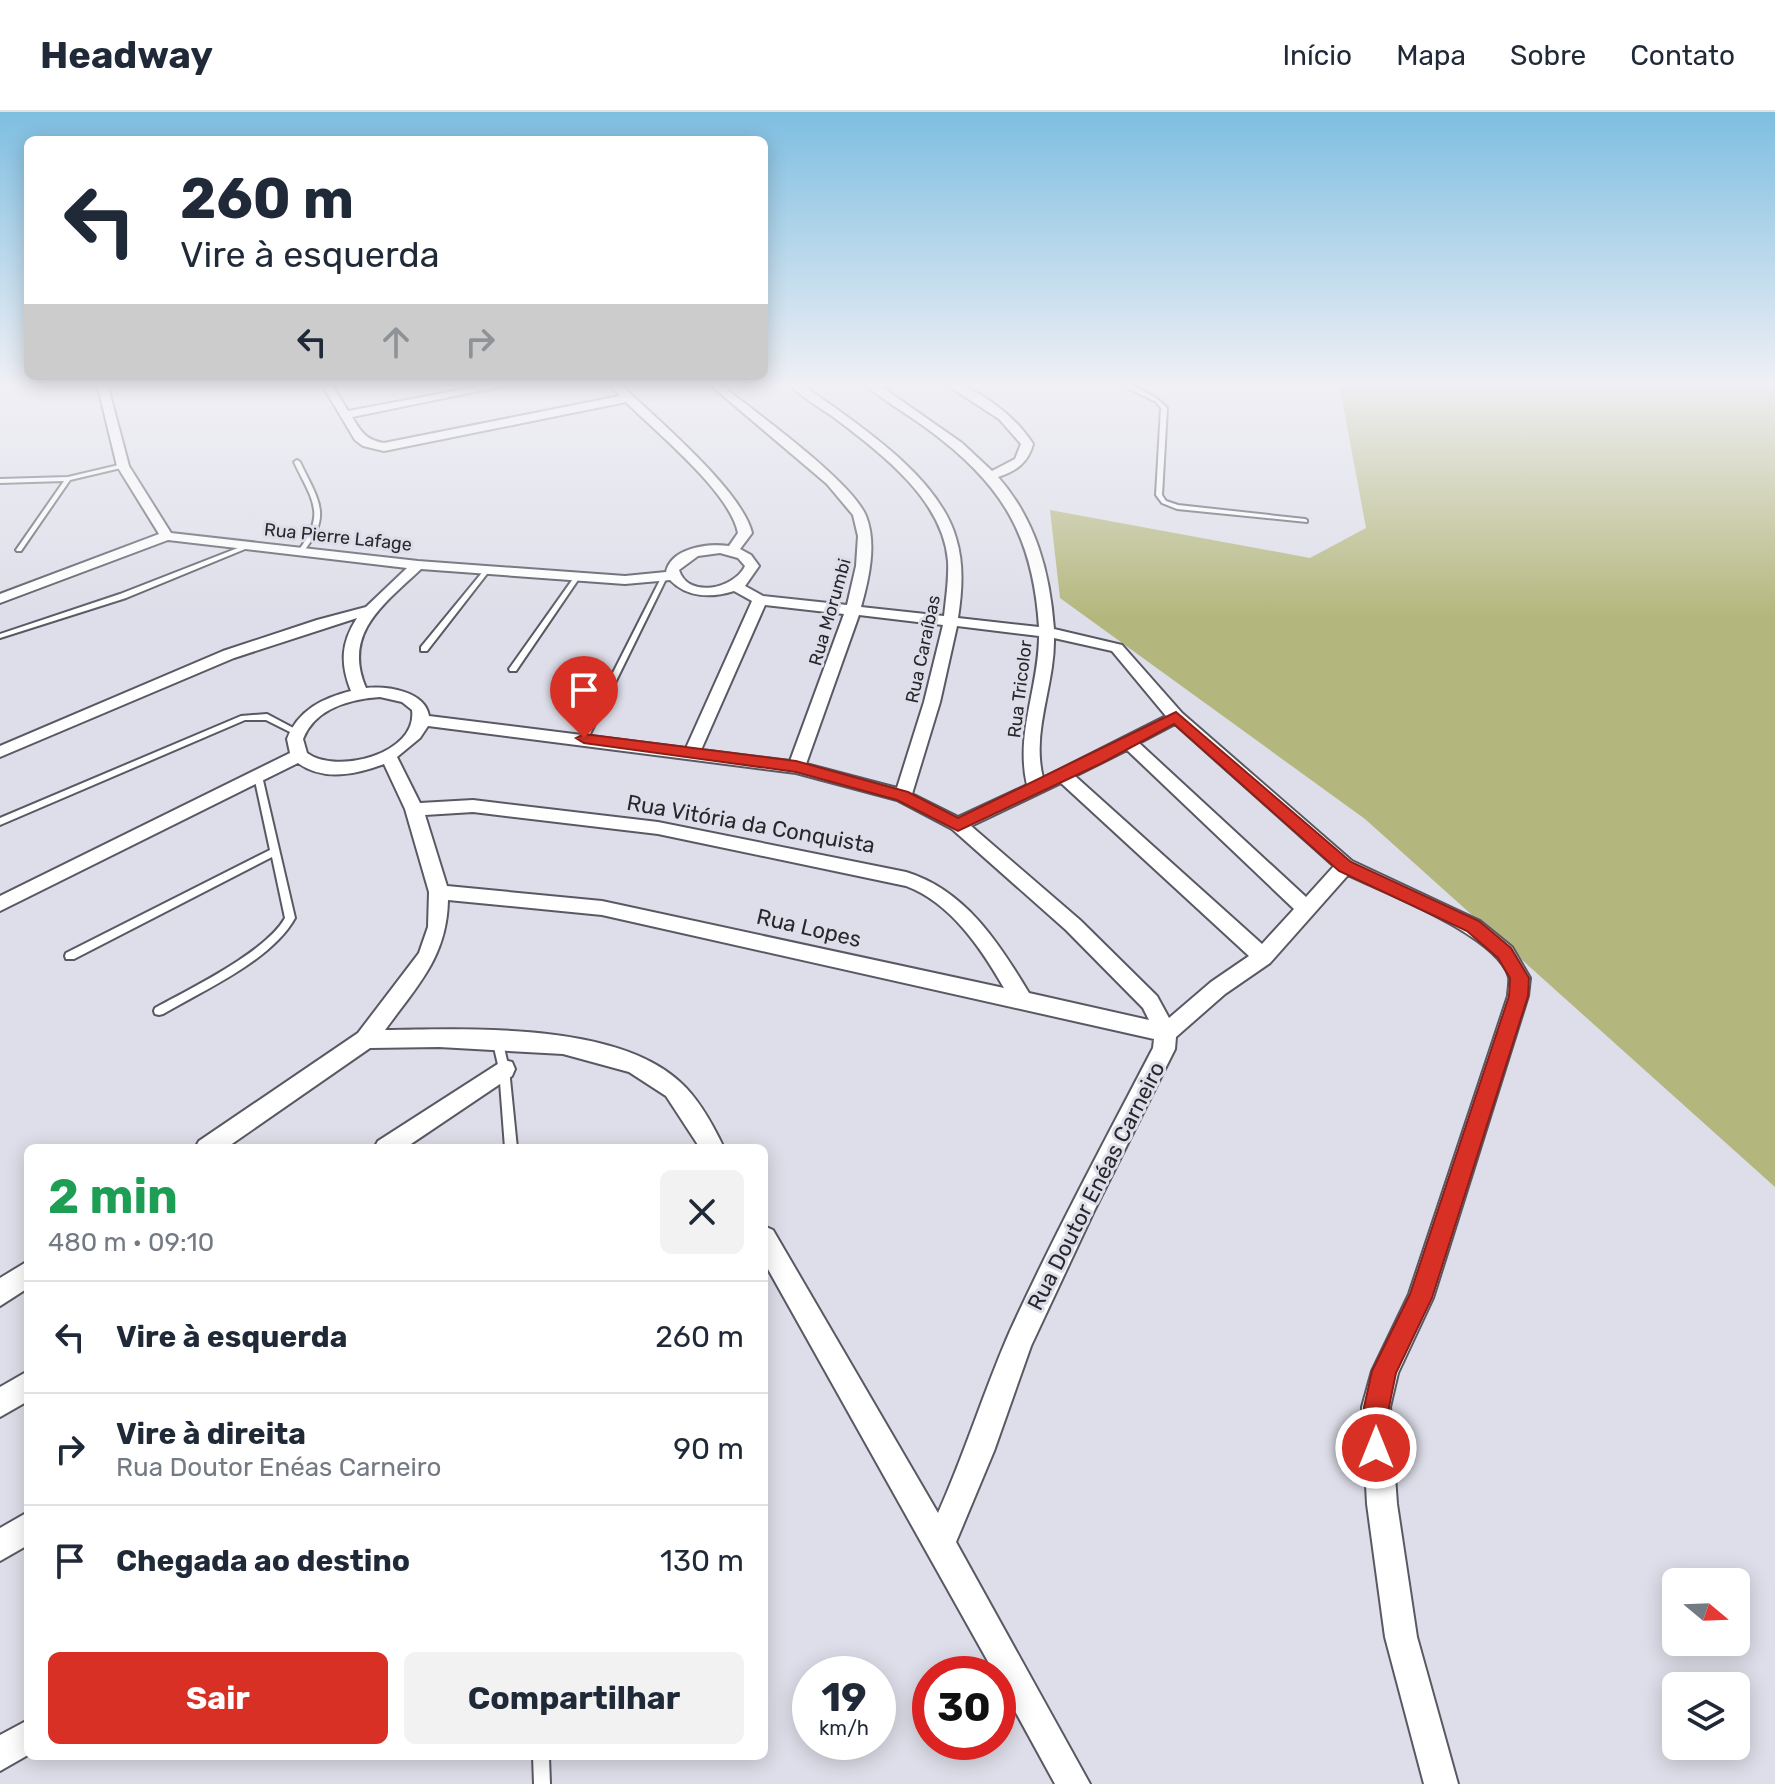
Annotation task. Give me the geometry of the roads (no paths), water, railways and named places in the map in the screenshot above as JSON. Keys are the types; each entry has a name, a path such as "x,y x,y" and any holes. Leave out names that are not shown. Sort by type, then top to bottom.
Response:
{"street":[{"path":"0,599 167,536 122,461"},
{"path":"692,461 728,497 742,519 745,533 732,551"},
{"name":"Rua Morumbi","path":"796,767 832,674 852,609 865,558 866,538 861,518 829,481 805,461"},
{"name":"Rua Caraíbas","path":"894,461 922,489 939,514 951,538 955,575 951,621 903,796"},
{"name":"Rua Tricolor","path":"975,461 992,475 1013,501 1029,532 1040,566 1046,655 1031,763 1036,786"},
{"path":"992,475 1007,471 1020,461"},
{"name":"Rua Pierre Lafage","path":"167,536 418,565 577,577 668,577"},
{"path":"732,551 749,560 752,566 745,580 735,586 709,592 696,591 668,577 677,563 695,552 732,551"},
{"path":"360,693 350,676 347,659 352,637 370,610 418,565"},
{"path":"735,586 760,600 1046,632 1117,648 1176,717 1345,866 1473,926 1505,953 1520,978 1518,996 1420,1298 1385,1371 1376,1407 1382,1504 1401,1637 1441,1784"},
{"path":"692,752 760,600"},
{"path":"0,752 263,640 370,610"},
{"path":"360,693 398,694 412,700 420,709 422,720 418,733 406,746 369,765 326,769 309,764 298,756 294,744 297,732 306,719 321,708 360,693"},
{"path":"958,825 1176,717"},
{"name":"Rua Doutor Enéas Carneiro","path":"422,720 796,767 903,796 958,825 1073,925 1150,1002 1166,1033 1164,1049 1086,1201 1019,1342 980,1451 940,1544"},
{"path":"1128,742 1306,909"},
{"path":"2,899 298,756"},
{"path":"213,1144 366,1039 428,956 438,927 439,892 414,809 389,757"},
{"path":"1063,775 1263,957"},
{"name":"Rua Vitória da Conquista","path":"414,809 473,806 658,828 886,873 916,882 937,893 967,922 994,953 1023,1002"},
{"path":"1166,1033 1218,988 1263,957 1345,866"},
{"name":"Rua Lopes","path":"439,892 602,908 1166,1033"},
{"path":"366,1039 497,1039 588,1050 635,1064 667,1083 688,1108 710,1144"},
{"path":"392,1144 504,1069"},
{"path":"768,1245 940,1544 1073,1784"},
{"path":"0,1293 24,1276"},
{"path":"0,1403 24,1388"},
{"path":"0,1546 24,1530"},
{"path":"0,1754 24,1739"}],"lane":[{"path":"1161,461 1159,495 1164,502 1177,507 1305,521"},
{"path":"297,462 320,514 318,528 301,551"},
{"path":"0,481 68,479 123,466"},
{"path":"19,550 68,479"},
{"path":"0,636 123,596 248,546"},
{"path":"424,649 487,570"},
{"path":"513,669 577,577"},
{"path":"584,738 668,577"},
{"path":"0,822 244,718 267,717 297,732"},
{"path":"159,1011 270,944 288,928 290,918 258,776"},
{"path":"70,956 274,852"},
{"path":"497,1039 504,1069 511,1144"},
{"path":"541,1760 542,1784"}]}
